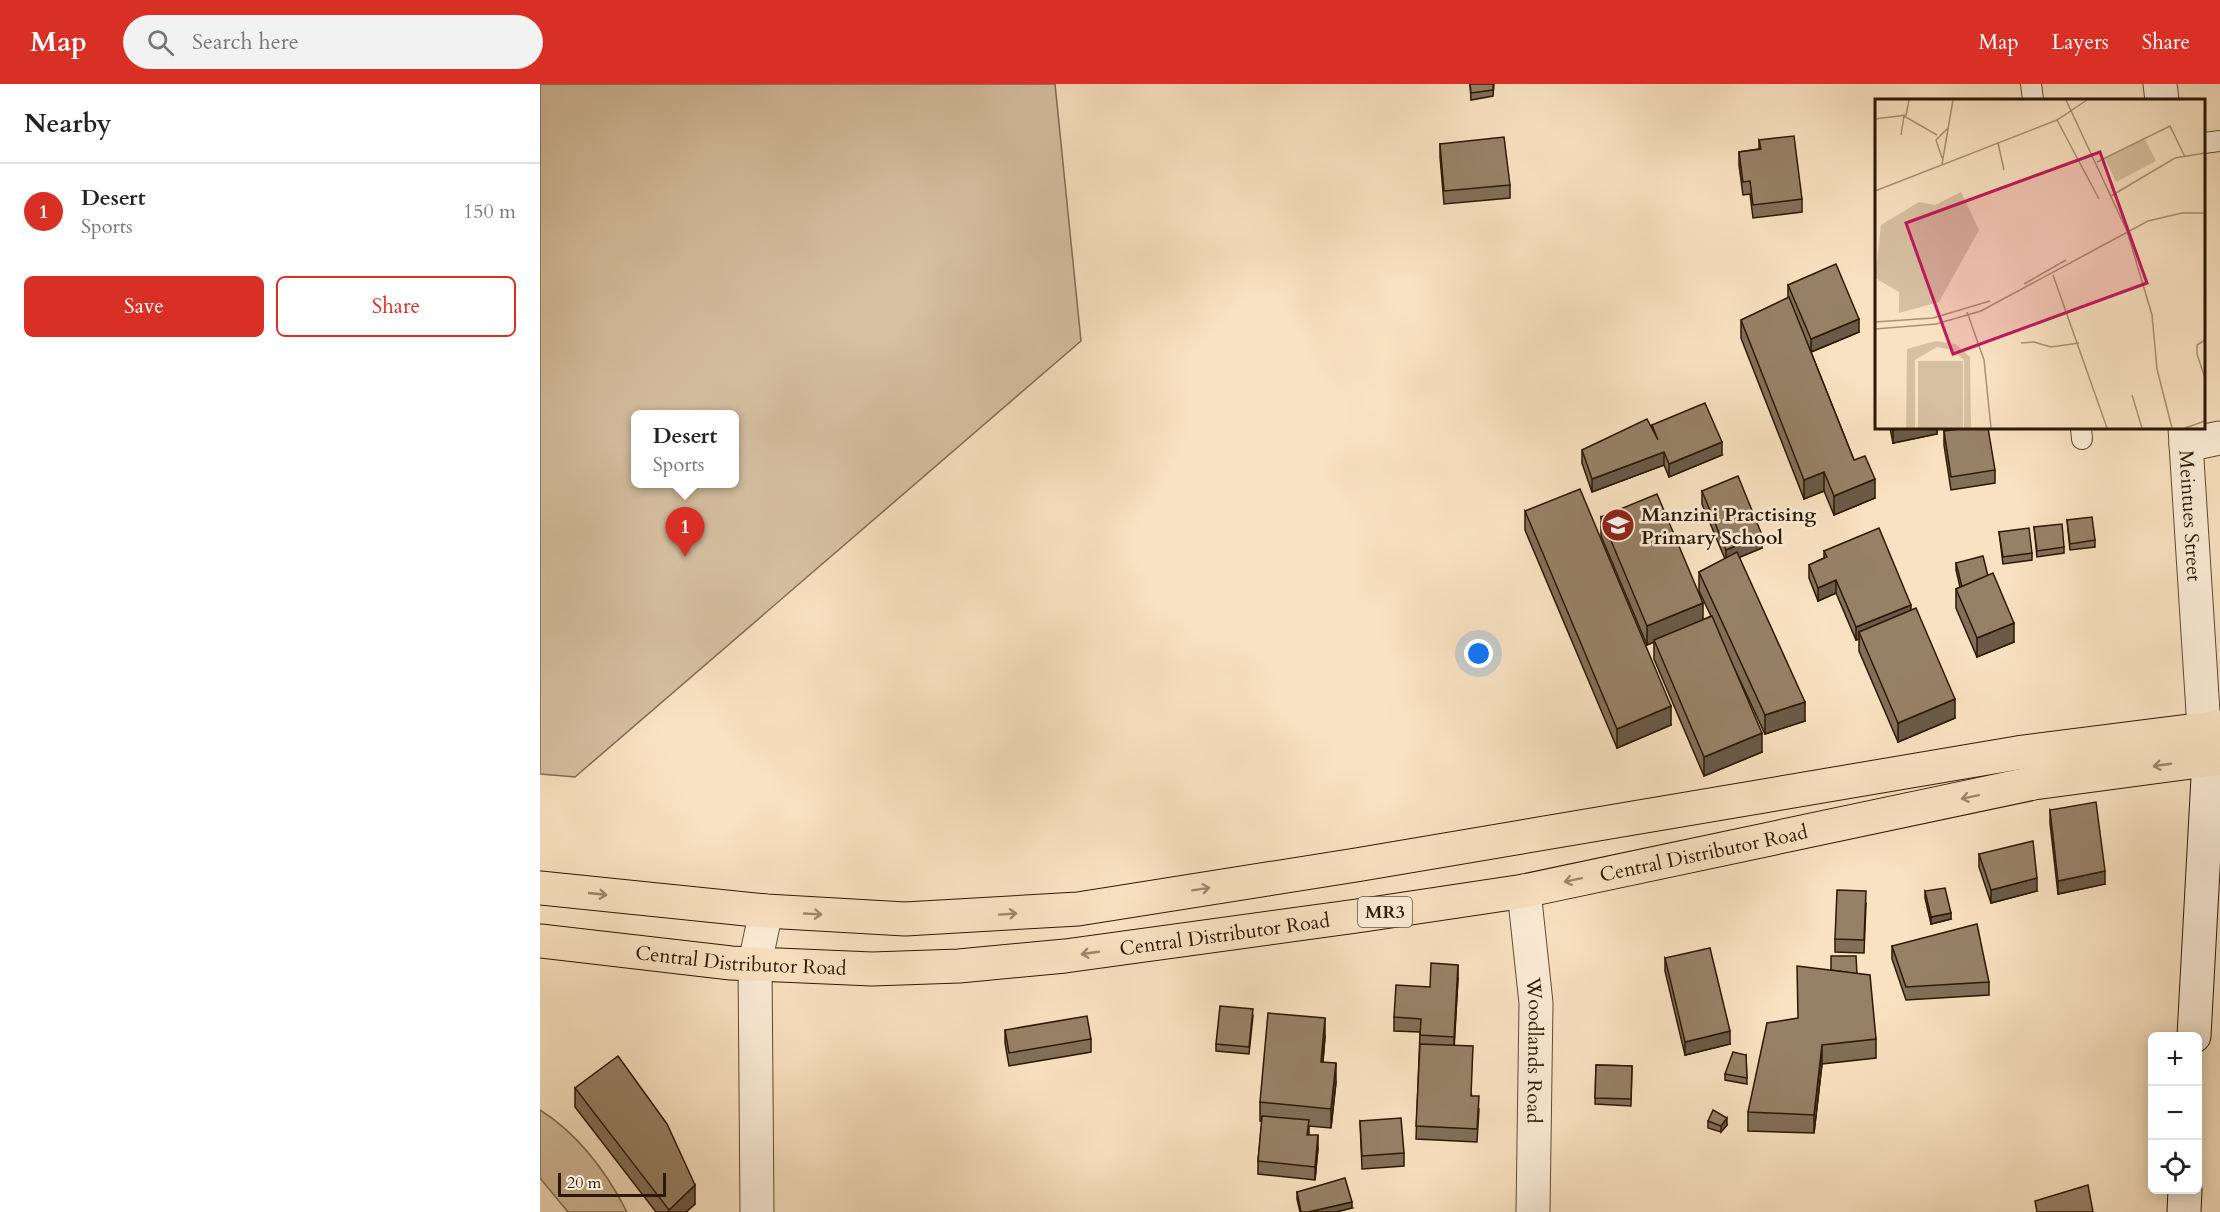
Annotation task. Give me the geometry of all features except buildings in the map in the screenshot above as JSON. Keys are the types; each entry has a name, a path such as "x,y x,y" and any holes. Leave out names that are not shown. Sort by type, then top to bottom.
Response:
{"highway":[{"name":"Central Distributor Road","path":"540,941 731,963 872,969 959,966 1077,954 1524,891 2213,743"},
{"path":"540,888 766,911 905,919 1078,909 1356,865 2012,753 2213,743"}],"street":[{"path":"2160,84 2162,99"},
{"path":"2185,436 2220,438"},
{"name":"Meintues Street","path":"2185,436 2213,743 2194,1032"},
{"name":"Woodlands Road","path":"1524,891 1536,1003 1533,1212"},
{"path":"757,1212 755,963 766,911"},
{"path":"2184,1212 2185,1194"}],"lane":[{"path":"2031,84 2033,99"},
{"path":"2205,143 2220,141"}],"shaded area":[{"path":"540,84 1055,84 1081,341 575,777 540,774"},
{"path":"540,1110 567,1131 590,1155 627,1212 568,1212 540,1178"}],"place":[{"name":"Manzini Practising Primary School","path":"1618,525"},
{"name":"Desert","path":"685,557"}]}
